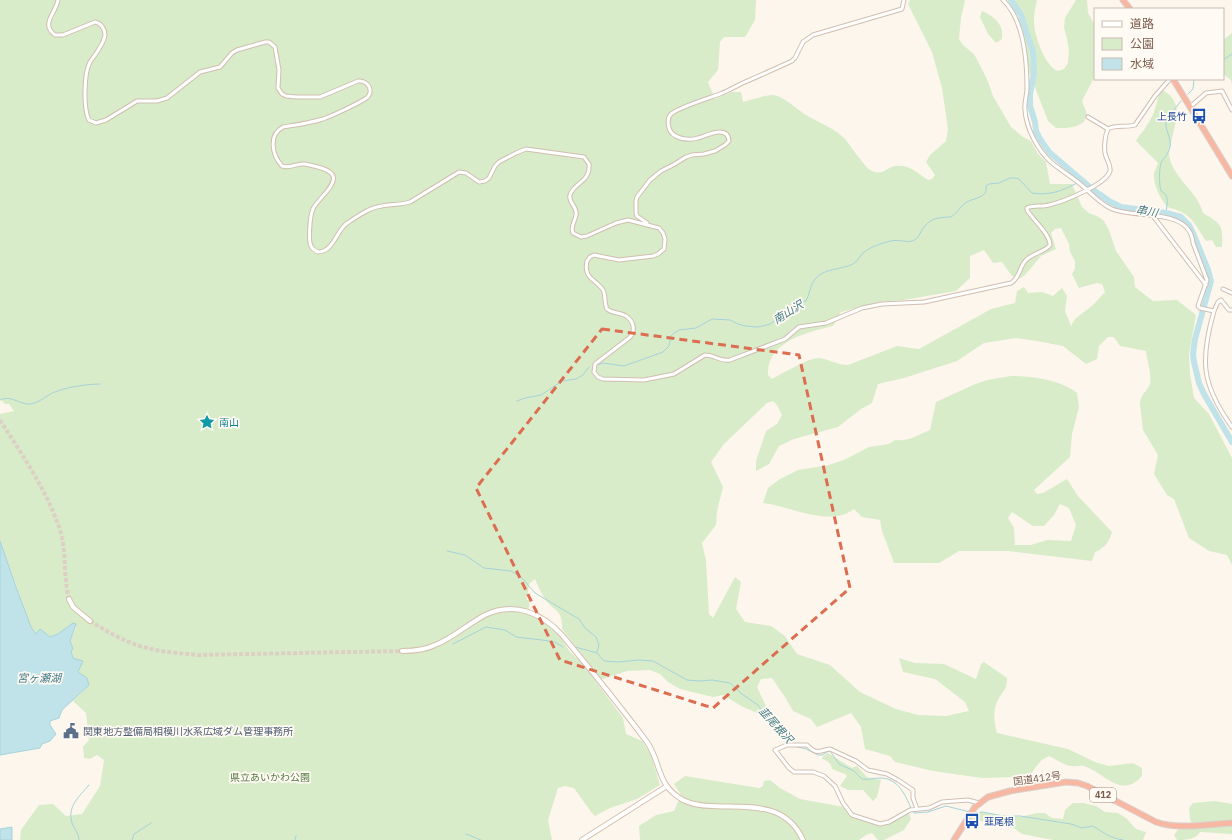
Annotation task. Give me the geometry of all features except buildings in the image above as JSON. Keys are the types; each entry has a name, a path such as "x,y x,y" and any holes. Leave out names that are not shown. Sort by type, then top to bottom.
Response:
{"highway":[{"path":"1123,0 1129,8"},
{"path":"1174,80 1232,176"},
{"name":"国道412号","path":"954,840 968,816 977,805 988,797 1010,791 1066,782 1078,783 1087,786 1156,822 1165,825 1176,826 1232,823"}],"street":[{"path":"58,0 48,24 49,29 55,35 63,35 95,22 101,24 104,30 105,37 88,66 86,80 87,113 89,120 96,123 106,120 137,101 157,101 167,98 200,72 220,66 232,53 237,50 265,42 269,42 275,47 279,70 278,88 282,94 286,96 324,96 358,80 367,84 370,89 370,93 365,99 323,119 283,127 275,136 273,146 274,153 282,166 290,167 298,164 305,164 328,170 334,177 332,184 316,204 311,214 310,244 316,252 326,250 343,227 373,208 410,202 459,172 466,173 479,182 485,181 489,178 495,166 499,162 526,149 582,156 589,161 590,166 586,178 574,189 570,196 570,201 577,214 572,231 581,237 587,236 625,220 659,228 665,239 665,246 658,254 653,256 625,260 594,255 587,261 588,274 591,280 603,290 607,309 612,313 626,316 634,329 633,334 629,338 595,364 593,370 596,375 603,379 644,380 678,372 705,355 709,355 722,361 727,361 785,339 799,327 826,323 862,308 882,304 924,302 1011,283 1016,279 1022,265 1027,259 1048,248 1050,245 1048,236 1030,216 1027,208 1030,206 1039,207 1048,205 1076,196 1088,190 1107,176 1110,170 1105,149 1106,133 1108,129 1114,126 1135,125 1159,91 1169,80"},
{"path":"650,226 638,216 635,210 637,197 650,180 661,171 686,157 714,151 729,141 726,134 718,132 698,139 677,137 673,135 669,129 668,118 672,114 721,94 792,61 803,42 813,35 902,9 904,0"},
{"path":"1003,0 1014,14 1019,25 1027,75 1025,109 1031,132 1040,148 1052,162 1106,206 1115,210 1177,220 1187,227 1207,280 1198,306 1200,308 1213,310"},
{"path":"1190,107 1206,93 1222,91 1232,110"},
{"path":"1088,117 1108,129"},
{"path":"1153,216 1206,285"},
{"path":"1223,290 1232,294"},
{"path":"1232,310 1228,310 1221,300 1213,310 1205,354 1206,371 1213,395 1225,418 1232,427"},
{"path":"69,599 73,607 90,621"},
{"path":"402,651 424,649 444,640 484,616 497,611 520,610 534,613 548,621 562,635 648,743 652,750 661,777 667,786 677,796 692,804 703,806 758,808 776,812 791,822 803,840"},
{"path":"917,809 913,798 913,790 886,774 868,770 830,749 819,753 807,745 794,744 775,750 794,772 813,772 824,776 835,786 843,803 852,815 880,824 889,822 910,810 929,808 942,802 968,800 977,805"},
{"path":"582,840 667,786"}],"highlighted area":[{"path":"602,329 799,355 850,588 713,708 560,660 476,488"}],"green space":[{"name":"県立あいかわ公園","path":"0,0 756,0 755,20 745,37 724,37 720,42 718,70 708,82 715,99 732,92 741,92 743,102 766,96 777,96 841,135 870,170 878,173 895,166 904,166 928,180 932,179 935,175 926,162 930,155 946,141 948,129 942,88 932,52 908,4 910,0 965,0 961,18 959,39 963,45 974,54 987,79 993,96 1011,127 1023,137 1031,141 1038,154 1046,162 1050,184 1072,184 1082,207 1089,213 1104,221 1109,230 1116,251 1134,277 1135,287 1153,301 1177,300 1196,315 1189,354 1190,374 1194,398 1209,414 1232,458 1232,565 1227,555 1209,551 1189,538 1174,499 1167,495 1154,474 1158,455 1143,430 1140,404 1142,395 1150,384 1150,372 1146,351 1120,346 1114,337 1108,337 1099,346 1097,359 1086,364 1063,346 1016,338 984,343 957,361 904,378 878,384 872,403 861,409 838,427 794,439 779,446 769,464 756,471 756,461 766,431 777,424 782,415 777,405 773,401 767,403 724,444 711,462 723,487 717,511 716,525 702,543 706,560 709,614 713,618 735,577 741,582 736,609 745,622 771,626 785,636 797,654 830,665 860,692 896,709 918,715 946,716 969,711 965,702 935,679 903,672 899,658 915,663 944,664 976,679 981,664 984,662 1007,678 1006,687 997,702 994,711 994,720 997,733 1068,749 1095,762 1109,766 1133,763 1142,768 1142,776 1134,783 1120,785 1084,766 1066,765 1049,756 1043,759 1024,780 1016,777 982,778 933,771 895,762 890,756 865,749 861,727 851,713 817,727 811,719 793,711 772,678 761,679 757,687 771,717 774,729 755,712 743,707 723,695 713,697 680,689 668,682 660,674 650,670 627,671 603,679 600,678 562,629 559,614 545,599 535,579 529,584 527,600 530,600 528,612 559,635 570,652 582,663 623,718 626,734 642,741 651,755 660,785 637,799 610,808 595,816 574,788 565,786 558,788 548,820 552,840 20,840 21,830 39,805 53,804 66,816 82,814 100,786 104,760 97,755 90,759 84,758 83,747 89,740 86,713 73,701 89,685 78,672 71,650 70,641 76,627 70,625 58,634 50,637 40,629 36,634 31,627 0,541 0,414 14,411 9,404 5,404 0,399","holes":["1061,228 1069,244 1070,252 1075,261 1075,269 1072,274 1079,288 1097,283 1102,284 1105,292 1093,305 1075,319 1071,326 1065,311 1067,296 1062,288 1053,296 1042,292 1028,293 1024,287 1017,291 1015,303 991,309 919,349 897,346 848,365 818,358 808,361 772,379 768,375 769,364 774,354 781,347 800,335 833,326 841,312 879,302 904,300 956,291 970,278 970,256 984,250 993,263 1002,262 1012,276 1019,279 1025,275 1041,256 1056,249 1051,233 1055,229"]},
{"path":"1015,0 1037,0 1034,25 1037,40 1048,63 1058,71 1064,69 1068,63 1069,50 1064,27 1065,18 1076,0 1087,0 1088,13 1094,23 1094,78 1082,101 1087,114 1084,122 1077,126 1056,128 1048,121 1029,72"},
{"path":"982,11 995,19 1002,29 1002,39 996,43 988,34 980,17"},
{"path":"1232,33 1232,85 1231,80 1224,75 1224,39"},
{"path":"1160,89 1173,99 1177,112 1169,152 1171,163 1180,178 1196,198 1203,213 1220,226 1222,234 1222,247 1216,247 1212,240 1206,241 1191,219 1186,215 1175,209 1167,207 1156,187 1154,178 1154,173 1158,163 1136,141 1152,117"},
{"path":"1011,376 1036,378 1063,385 1077,393 1079,407 1072,434 1070,457 1034,490 1037,494 1043,493 1067,479 1078,496 1112,532 1106,544 1095,552 1092,561 1007,551 959,551 939,563 894,563 882,531 880,520 862,517 854,509 844,514 822,516 763,503 768,488 780,479 798,470 829,465 846,459 869,447 889,444 895,440 913,438 930,430 936,402 987,380","holes":["1060,504 1069,508 1076,525 1071,541 1047,540 1031,545 1015,545 1014,528 1008,518 1012,512 1033,526 1044,526 1054,515"]},
{"path":"828,753 852,768 857,766 867,777 881,780 877,797 873,801 863,790 848,790 840,786 847,776 832,769 829,762 822,759 823,756"},
{"path":"685,776 759,788 763,786 764,781 770,780 780,788 800,799 844,807 852,816 861,817 879,826 888,824 908,811 911,819 904,830 884,840 878,840 872,833 859,840 640,840 639,826 656,815 674,811 681,795 674,784"},
{"path":"1215,801 1232,804 1232,834 1200,832 1193,838 1177,840 1174,835 1179,828 1194,828 1190,819 1189,808 1193,803"},
{"path":"1073,803 1083,803 1096,806 1105,812 1118,813 1127,819 1136,829 1146,832 1143,840 1053,840 1022,834 1015,829 995,822 970,820 977,812 1020,817 1037,813 1045,813 1052,818 1063,819 1065,810"}],"water":[{"name":"宮ヶ瀬湖","path":"0,541 31,627 36,634 40,629 50,637 58,634 73,623 76,624 70,641 73,649 71,651 73,658 83,661 78,672 87,678 89,685 62,710 59,718 50,721 50,725 56,734 50,741 42,744 40,748 0,755"},
{"path":"12,827 12,840 0,840 0,829"}],"waterway":[{"name":"串川","path":"1011,0 1021,15 1033,52 1034,73 1030,94 1030,106 1036,131 1049,152 1092,189 1109,201 1121,207 1166,213 1181,217 1189,225 1208,270 1211,281 1195,339 1193,354 1194,362 1199,383 1204,394 1232,442"},
{"path":"1224,59 1232,54"},
{"path":"1188,94 1193,89 1194,80"},
{"path":"1166,213 1167,198 1161,191 1160,185 1161,163 1170,147 1166,120 1181,101"},
{"name":"南山沢","path":"597,365 603,363 624,366 663,352 669,346 671,336 674,333 679,330 696,328 712,319 730,320 745,326 757,327 770,324 787,313 795,305 806,301 812,283 824,272 853,264 866,251 880,244 894,241 908,242 914,240 918,237 924,227 933,220 951,217 963,205 984,195 986,192 986,186 989,184 999,183 1010,178 1015,178 1019,179 1032,193 1044,194 1061,190 1077,183"},
{"name":"南山沢","path":"517,401 541,395 562,381 576,379 583,375 589,367"},
{"path":"0,400 8,398 30,404 60,390 84,385 100,384"},
{"path":"447,551 465,555 484,568 511,571 522,578 535,593 579,619 585,628 596,637 599,645 597,652"},
{"name":"韮尾根沢","path":"453,644 486,627 505,630 516,637 555,642 563,647"},
{"name":"韮尾根沢","path":"575,647 597,653 604,661 653,661 687,680 712,680 730,683 742,694 758,705 777,731 789,744"},
{"name":"韮尾根沢","path":"794,746 806,749 818,755 822,755 830,751 839,764 854,771 862,779 881,778 892,781 900,788 911,808"},
{"path":"79,840 72,823 71,812 75,802 89,785"},
{"name":"韮尾根沢","path":"912,811 914,813 928,812 946,806 970,812"},
{"name":"韮尾根沢","path":"975,813 983,812 1003,816 1020,816 1071,824 1082,828 1093,826 1111,837 1123,840"},
{"path":"132,840 134,834 151,823"},
{"path":"466,834 481,840"},
{"path":"295,840 296,836"}],"tunnel":[{"path":"0,420 33,473 55,515 62,538 69,599"},
{"path":"90,621 131,643 152,649 183,654 198,655 402,651"}],"place":[{"name":"上長竹","path":"1199,116"},
{"name":"南山","path":"207,422"},
{"name":"関東地方整備局相模川水系広域ダム管理事務所","path":"71,731"},
{"name":"韮尾根","path":"972,821"}]}
